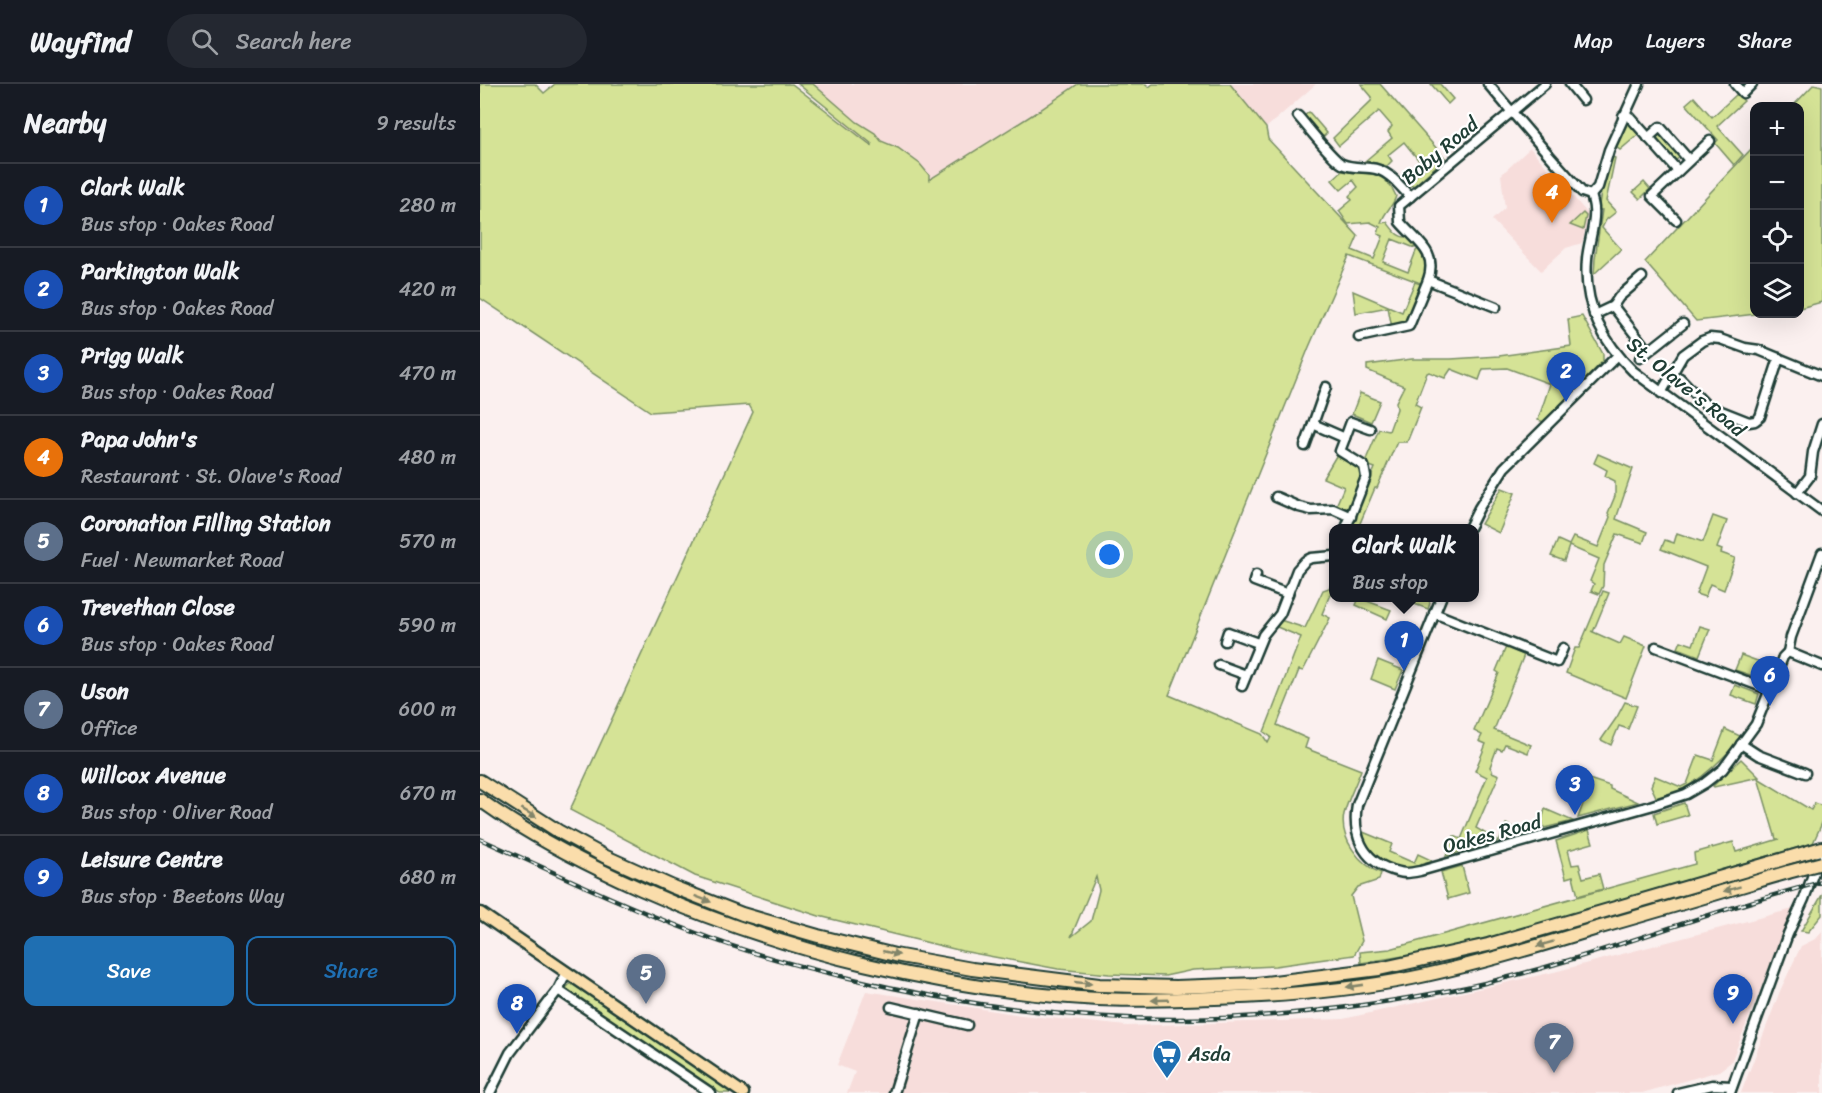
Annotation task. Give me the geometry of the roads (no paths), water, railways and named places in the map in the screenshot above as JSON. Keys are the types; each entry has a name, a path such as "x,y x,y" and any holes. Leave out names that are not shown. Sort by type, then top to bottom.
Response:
{"highway":[{"path":"480,781 558,831 604,856 673,887 742,914 895,955 972,969 1099,985 1176,987 1257,984 1379,969 1488,945 1822,849"},
{"path":"480,800 525,830 607,874 726,923 813,951 900,972 1022,992 1096,999 1150,1000 1291,995 1410,978 1498,958 1822,863"}],"main road":[{"path":"480,913 743,1093"}],"street":[{"path":"1488,84 1582,192 1591,195"},
{"name":"Boby Road","path":"1359,337 1409,326 1428,280 1432,263 1429,255 1400,222 1399,207 1545,84"},
{"path":"1570,84 1583,100"},
{"name":"St. Olave's Road","path":"1639,84 1609,150 1598,187 1591,195 1595,210 1587,261 1587,279 1594,315 1601,333 1617,356 1633,372 1822,511"},
{"path":"1735,84 1743,93 1752,84 1756,86 1758,84"},
{"path":"1298,116 1339,162 1349,167 1373,168 1383,172 1394,178 1410,197"},
{"path":"1623,116 1630,117 1678,171"},
{"path":"1648,138 1660,128 1689,160"},
{"path":"1676,220 1652,196 1710,141"},
{"path":"1594,315 1613,306 1619,297 1642,277"},
{"path":"1428,280 1496,307"},
{"path":"1613,306 1648,351"},
{"path":"1640,358 1683,324"},
{"path":"1661,393 1683,356 1707,339 1720,339 1745,348 1759,350 1822,376"},
{"path":"1471,524 1504,468 1617,356"},
{"path":"1680,378 1706,405 1722,416 1749,422 1755,421 1760,417 1779,358"},
{"path":"1305,446 1326,387"},
{"path":"1347,524 1366,477 1364,466 1340,451 1352,422 1370,429"},
{"path":"1313,424 1345,438"},
{"path":"1797,493 1810,476 1813,452 1822,424"},
{"path":"1276,497 1299,507 1311,510 1333,509 1350,517"},
{"path":"1822,553 1791,637 1788,652 1822,666"},
{"path":"1242,686 1258,643 1280,614 1297,570 1305,561 1318,556 1329,556"},
{"path":"1256,575 1254,581 1288,594"},
{"name":"Oakes Road","path":"1438,602 1355,815 1360,846 1369,857 1386,868 1403,873 1420,871 1606,820 1686,794 1713,778 1723,769 1756,724 1788,652"},
{"path":"1434,613 1557,662 1563,648"},
{"path":"1225,641 1228,632 1258,643"},
{"path":"1656,647 1770,690"},
{"path":"1219,665 1245,675"},
{"path":"1741,744 1758,755 1805,773"},
{"path":"1678,1093 1712,1085 1731,1090 1822,849"},
{"path":"490,1093 510,1053 558,990 567,972"},
{"path":"558,990 711,1093"},
{"path":"891,1007 967,1025"},
{"path":"894,1093 919,1013"}],"railway":[{"path":"480,839 664,921 729,945 787,962 886,987 970,1002 1055,1013 1141,1019 1219,1018 1290,1013 1397,1000 1467,987 1557,964 1733,907 1822,882"}],"place":[{"name":"Papa John's","path":"1552,223"},
{"name":"Parkington Walk","path":"1566,402"},
{"name":"Clark Walk","path":"1404,671"},
{"name":"Trevethan Close","path":"1770,706"},
{"name":"Prigg Walk","path":"1575,815"},
{"name":"Coronation Filling Station","path":"646,1004"},
{"name":"Leisure Centre","path":"1733,1024"},
{"name":"Willcox Avenue","path":"517,1034"},
{"name":"Uson","path":"1554,1073"},
{"name":"Asda","path":"1167,1080"}]}
